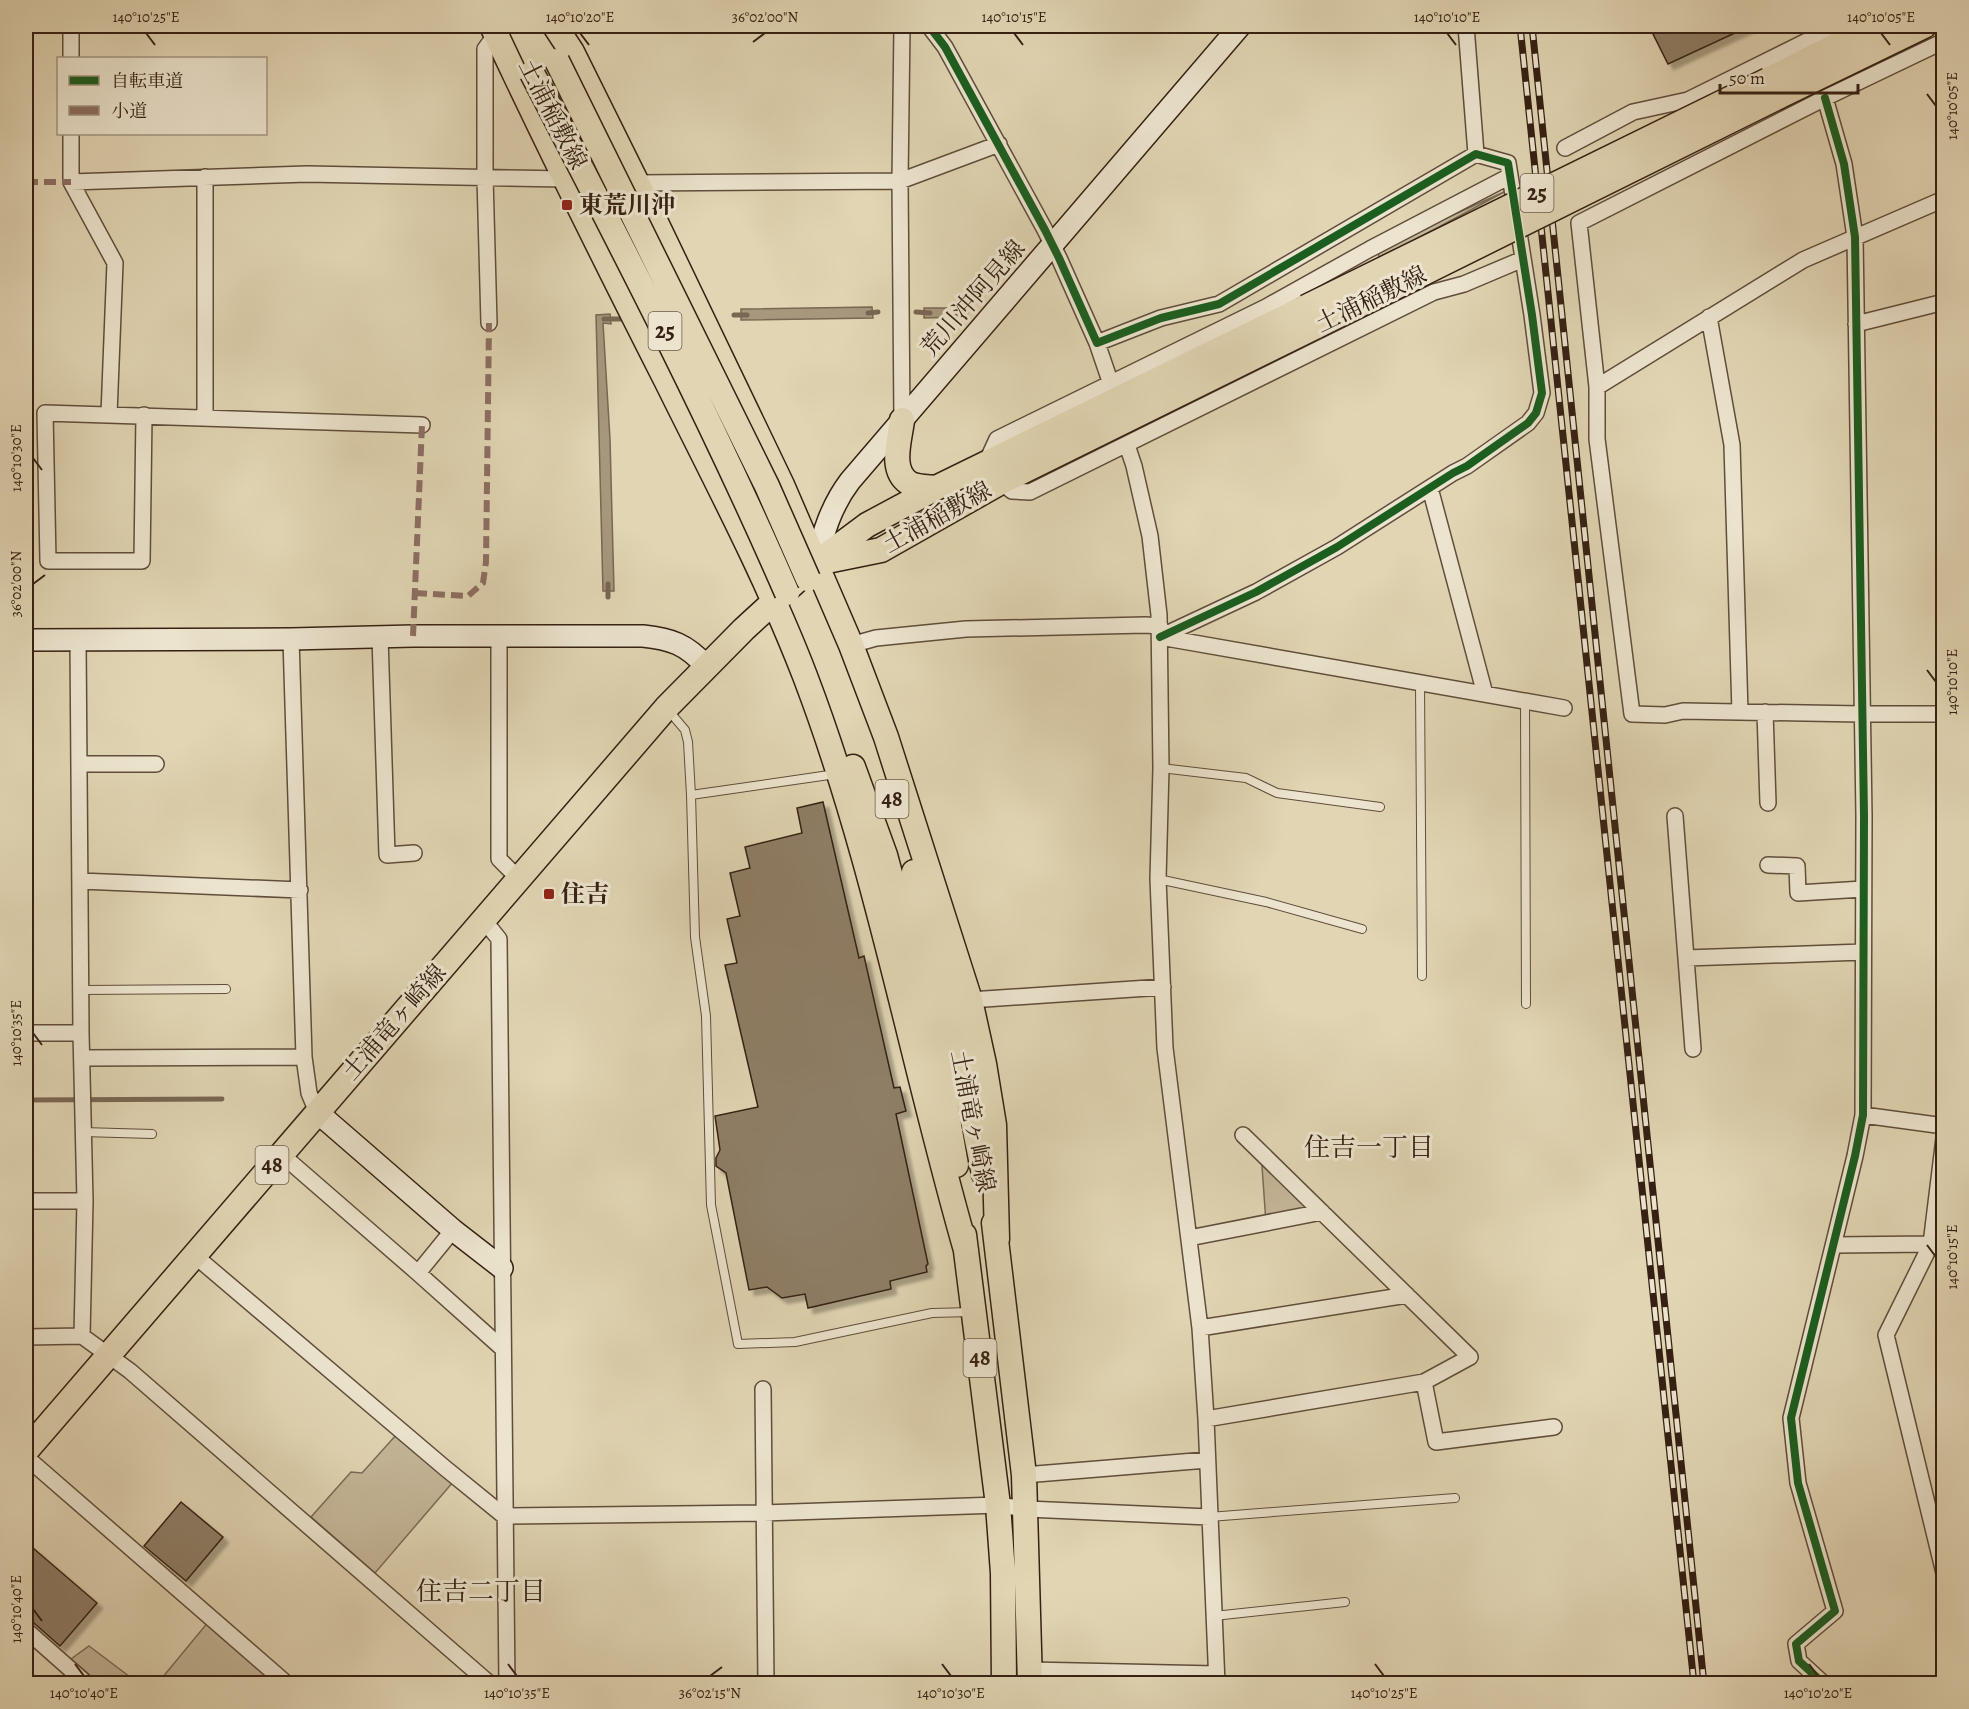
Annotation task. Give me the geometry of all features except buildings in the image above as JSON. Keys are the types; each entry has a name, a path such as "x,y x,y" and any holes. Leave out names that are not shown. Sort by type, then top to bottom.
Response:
{"main road":[{"name":"土浦稲敷線","path":"540,26 767,486 812,571"},
{"path":"555,26 572,52 638,183 782,485 812,571 851,645 886,737 970,1000 994,1125 997,1239"},
{"name":"土浦稲敷線","path":"1773,88 1875,26"},
{"name":"土浦稲敷線","path":"812,571 881,550 993,474 1773,88 1924,26"},
{"name":"土浦稲敷線","path":"499,28 532,73 675,352 745,496 780,598 867,525 936,489 993,474"},
{"path":"499,28 565,179 737,522 780,598 804,674 840,774 913,1043 939,1157 966,1250"},
{"path":"902,420 897,460 900,474 910,484 936,489"},
{"name":"土浦竜ヶ崎線","path":"812,571 903,834 943,1030 997,1239 1024,1475 1030,1677"},
{"name":"土浦竜ヶ崎線","path":"26,1451 666,708 706,666 780,598 813,654 885,855 943,1030 966,1250 998,1505 1004,1573 1004,1683"}],"street":[{"path":"71,26 71,57"},
{"path":"902,26 900,181 902,420"},
{"path":"929,26 945,47 1052,245 1097,343 1111,384"},
{"name":"荒川沖阿見線","path":"812,571 823,531 841,493 1240,26"},
{"path":"1466,26 1476,154"},
{"path":"1565,148 1633,112 1688,100 1837,26"},
{"path":"489,323 485,177 485,49 499,28"},
{"path":"1944,41 1825,98 1579,223 1597,387 1598,439 1632,714 1665,715 1683,711 1944,714"},
{"path":"1824,1683 1799,1661 1796,1644 1835,1611 1798,1483 1791,1418 1834,1245 1863,1115 1863,889 1855,237 1844,164 1825,98"},
{"path":"71,135 71,182 115,262 109,414"},
{"path":"638,183 900,181 999,144"},
{"path":"1097,343 1161,318 1219,304 1476,154 1508,163 1542,393 1536,413 1528,423 1467,466 1337,547 1267,586 1160,632"},
{"path":"71,182 307,174 565,179"},
{"path":"1510,176 1390,238 1237,322 997,440 993,474 1012,491 1030,492 1434,292 1464,284 1523,259"},
{"path":"205,177 205,418"},
{"path":"1597,387 1803,260 1944,199"},
{"path":"1253,285 1266,307"},
{"path":"1226,300 1237,322"},
{"path":"1856,324 1944,302"},
{"path":"1709,317 1732,444 1740,712"},
{"path":"144,415 142,561 48,561 45,413 144,415 422,425"},
{"path":"1030,1677 1217,1679 1200,1328 1165,1048 1158,879 1161,768 1160,632 1150,536 1127,445"},
{"path":"1430,488 1485,694"},
{"path":"851,645 876,638 966,629 1145,625 1160,632 1564,708"},
{"path":"499,636 499,859 518,878"},
{"path":"26,640 643,636 665,638 684,645 706,666"},
{"path":"380,637 387,855 414,853"},
{"path":"291,639 304,1057 309,1093 317,1112 453,1230 502,1268"},
{"path":"78,640 81,1058 85,1201 82,1336"},
{"path":"1765,712 1768,803"},
{"path":"80,764 156,765"},
{"path":"1675,816 1693,1050"},
{"path":"1768,865 1797,866 1798,893 1863,889"},
{"path":"80,881 300,890"},
{"path":"483,919 499,939 507,1683"},
{"path":"1686,958 1863,952"},
{"path":"970,1000 1163,987"},
{"path":"26,1033 81,1033"},
{"path":"81,1058 304,1057"},
{"path":"1863,1115 1944,1126"},
{"path":"1206,1419 1424,1382 1470,1357 1243,1135"},
{"path":"1944,1138 1931,1244 1886,1335 1944,1573"},
{"path":"281,1154 503,1349"},
{"path":"26,1201 85,1201"},
{"path":"1189,1238 1322,1212"},
{"path":"418,1273 453,1230"},
{"path":"1834,1245 1931,1244"},
{"path":"194,1255 504,1516 998,1505 1026,1509 1209,1517"},
{"path":"1200,1328 1407,1295"},
{"path":"26,1337 82,1336 130,1371 490,1683"},
{"path":"1424,1382 1436,1442 1554,1427"},
{"path":"763,1389 766,1683"},
{"path":"26,1457 287,1683"},
{"path":"1024,1475 1207,1460"},
{"path":"26,1630 87,1683"}],"lane":[{"path":"1420,682 1422,976"},
{"path":"1525,702 1526,1004"},
{"path":"666,708 685,730 687,736 695,937 706,1016 711,1205 738,1344 795,1342 932,1313 974,1312"},
{"path":"1161,768 1246,778 1277,793 1380,807"},
{"path":"691,795 840,774"},
{"path":"1158,879 1266,902 1362,928"},
{"path":"81,990 226,989"},
{"path":"83,1132 152,1134"},
{"path":"1209,1517 1455,1498"},
{"path":"1214,1616 1345,1602"}],"shaded area":[{"path":"1506,191 1379,259 1378,249"},
{"path":"872,307 873,318 741,320 741,309"},
{"path":"924,308 959,308 959,317 924,318"},
{"path":"610,314 611,324 603,323 610,439 614,591 603,591 596,315"},
{"path":"1261,1152 1322,1212 1266,1223"},
{"path":"397,1434 453,1482 375,1573 311,1517 351,1472 362,1473"},
{"path":"209,1621 280,1684 157,1684"},
{"path":"89,1646 138,1683 99,1683 71,1659"}],"waterway":[{"path":"868,313 878,312"},
{"path":"916,312 930,313"},
{"path":"954,313 966,313"},
{"path":"734,315 747,315"},
{"path":"604,319 624,319"},
{"path":"608,584 608,597"},
{"path":"26,1100 222,1099"}],"railway":[{"path":"1520,26 1694,1684"},
{"path":"1532,26 1704,1684"}],"marked path":[{"path":"26,182 71,182"},
{"path":"415,593 468,596 483,583 486,562 489,323"},
{"path":"413,636 422,425"}],"cycle path":[{"path":"929,26 945,47 1045,230 1097,343 1161,318 1219,304 1476,154 1508,163 1542,393 1536,413 1528,423 1467,466 1337,547 1256,592 1160,637"},
{"path":"1824,1684 1799,1661 1796,1644 1835,1611 1798,1483 1791,1418 1863,1115 1864,816 1855,237 1844,164 1825,98"}],"place":[{"name":"東荒川沖","path":"567,205"},
{"name":"住吉","path":"549,894"}],"district":[{"name":"住吉一丁目","path":"1369,1147"},
{"name":"住吉二丁目","path":"481,1591"}]}
